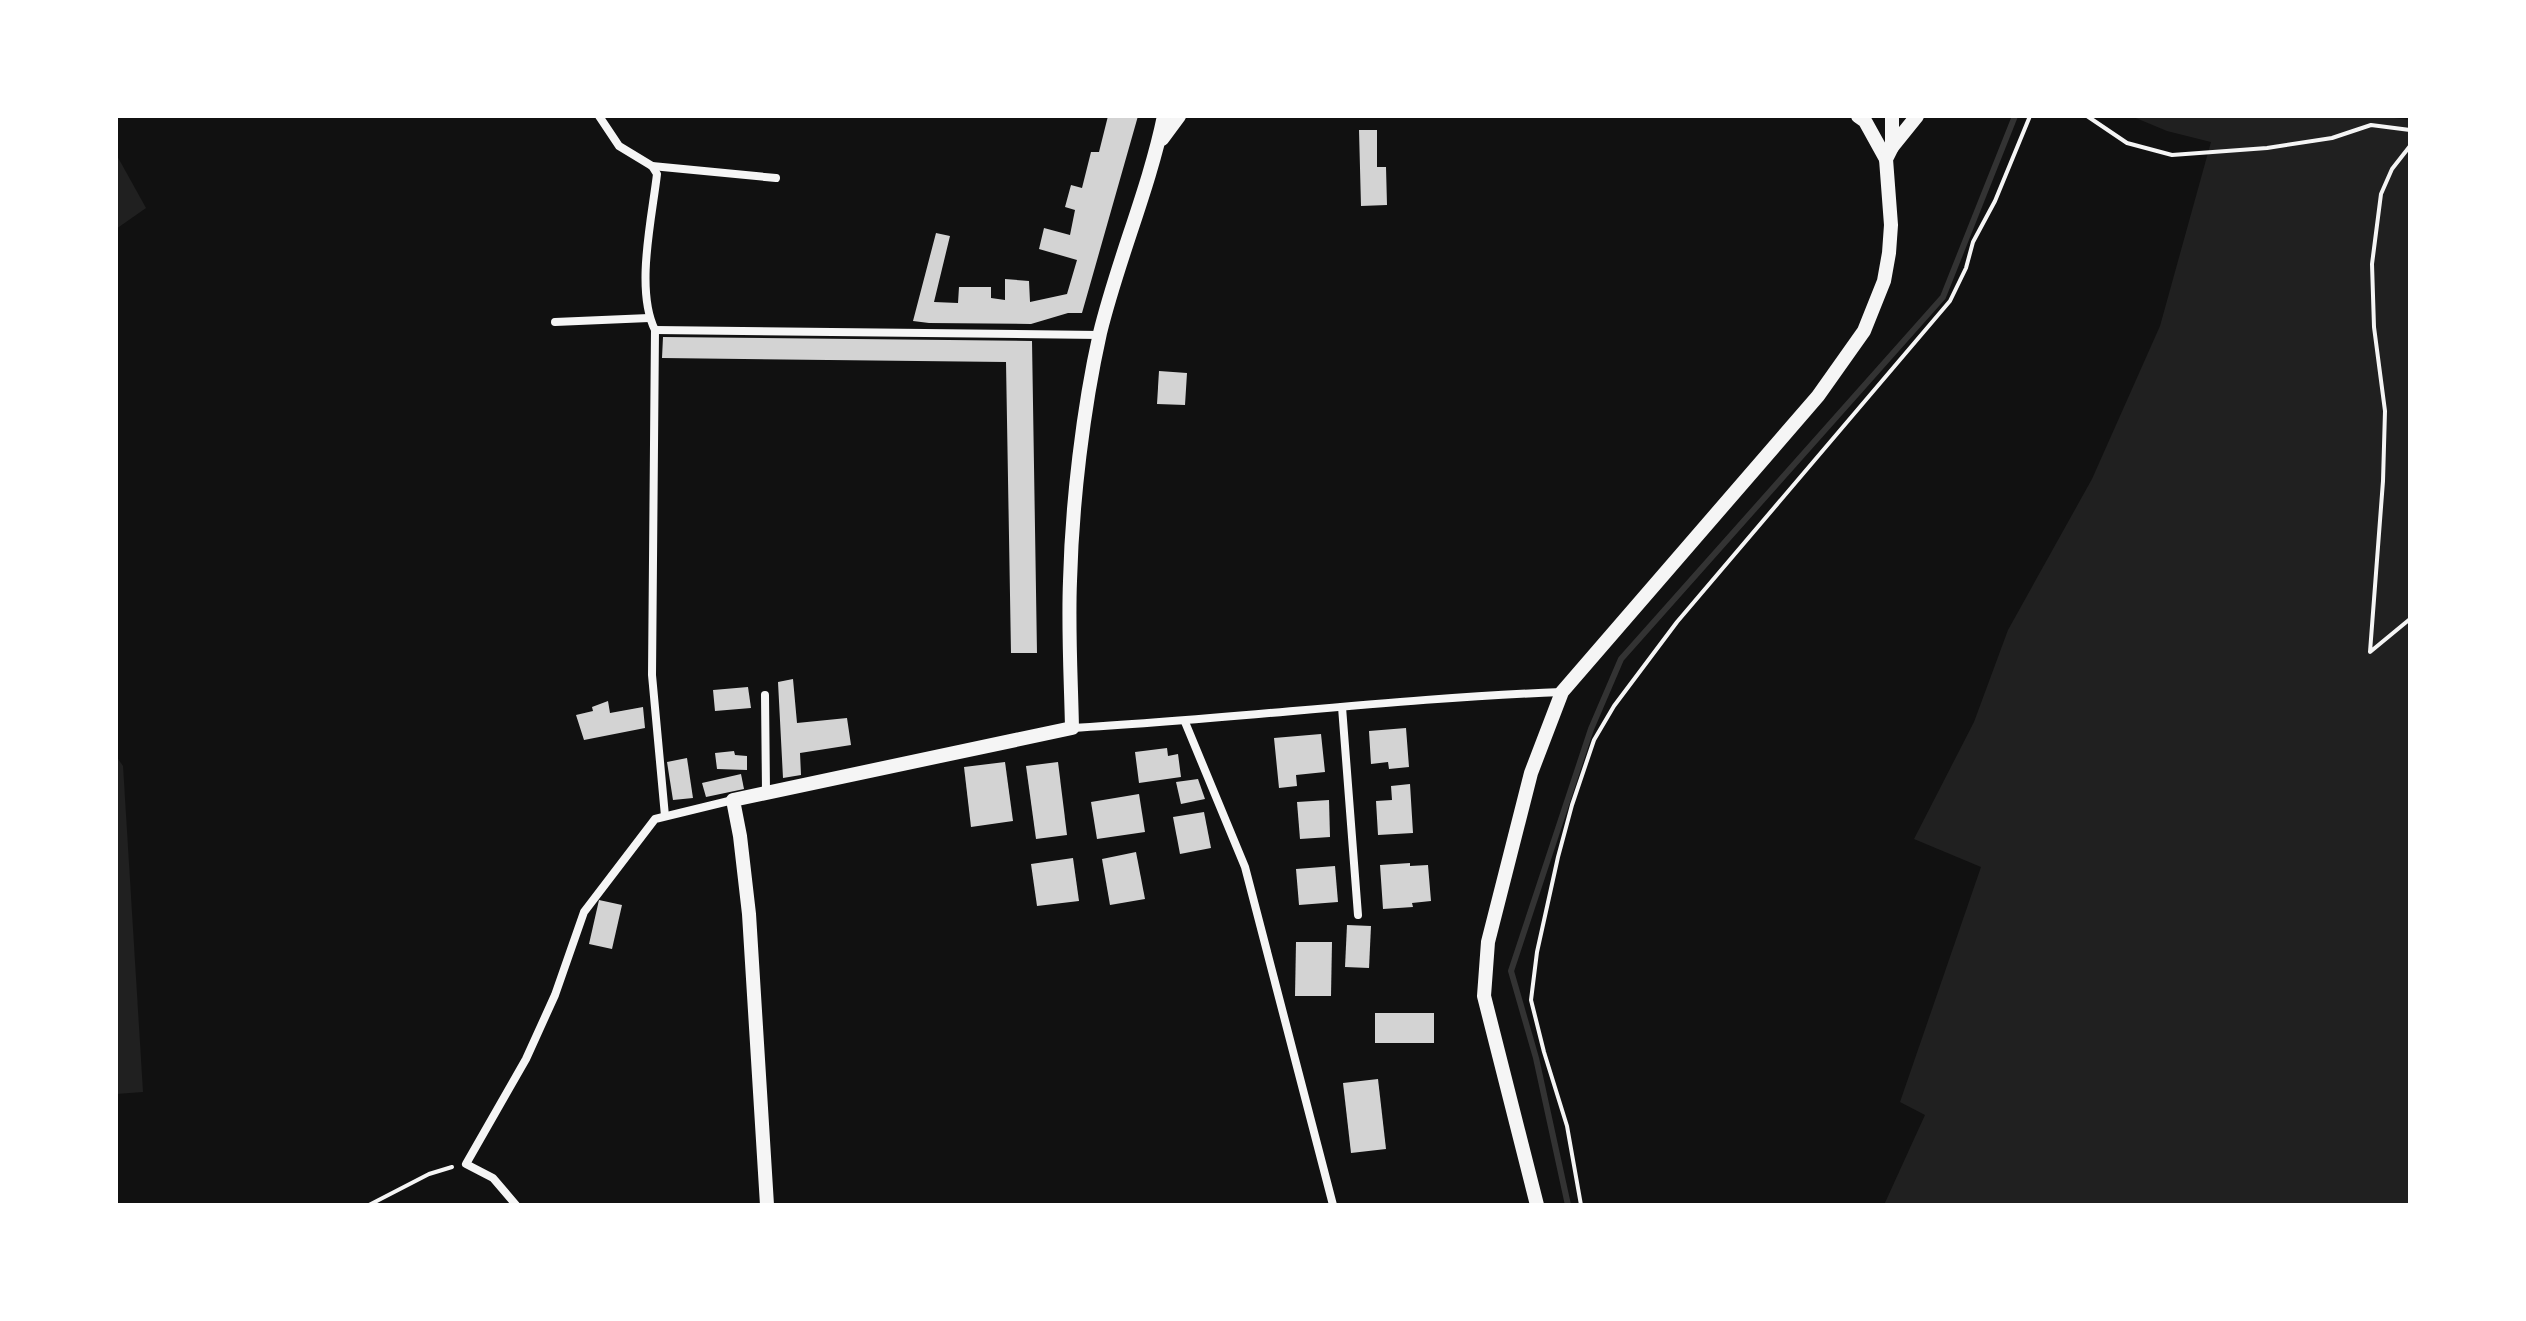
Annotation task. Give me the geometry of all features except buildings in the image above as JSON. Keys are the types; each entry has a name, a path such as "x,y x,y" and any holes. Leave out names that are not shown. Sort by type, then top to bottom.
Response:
{"street":[{"path":"599,116 619,146 652,166 776,178"},
{"path":"1072,728 1069,585 1072,528 1100,335 1116,274 1158,146 1164,116"},
{"path":"1158,146 1179,116"},
{"path":"1858,116 1865,121 1885,151"},
{"path":"1537,1205 1484,996 1488,942 1531,773 1562,692 1818,396 1864,331 1884,281 1891,225 1885,151 1873,116"},
{"path":"1885,151 1892,116"},
{"path":"1885,151 1917,116"},
{"path":"652,166 657,174 647,264 649,318 655,330 652,675 665,816"},
{"path":"555,322 649,318"},
{"path":"655,330 1100,335"},
{"path":"516,1205 493,1178 466,1164 526,1059 555,995 584,912 655,819 766,791 1072,728 1185,722 1427,699 1562,692"},
{"path":"765,695 766,791"},
{"path":"1342,707 1358,915"},
{"path":"1185,722 1245,867 1333,1205"},
{"path":"733,800 749,914 767,1205"}],"path":[{"path":"1581,1205 1567,1126 1531,1000 1537,952 1558,857 1594,740 1614,706 1677,622 1950,301 1966,268 1973,242 2008,173 2030,116"},
{"path":"2087,116 2127,143 2172,155 2267,148 2319,140 2371,125 2410,130"},
{"path":"2410,146 2392,169 2381,194 2372,264 2374,327 2385,411 2370,652 2410,619"},
{"path":"369,1205 429,1174 466,1164"}],"shaded area":[{"path":"2131,116 2378,116 2410,120 2410,1205 1884,1205 1925,1115 1900,1102 1981,867 1914,839 1974,722 2008,630 2092,479 2160,326 2211,142 2167,131"},
{"path":"116,154 146,208 116,229"},
{"path":"116,756 123,766 143,1092 116,1094"}],"waterway":[{"path":"1568,1205 1536,1058 1511,971 1591,729 1621,659 1943,297 2015,116"}]}
